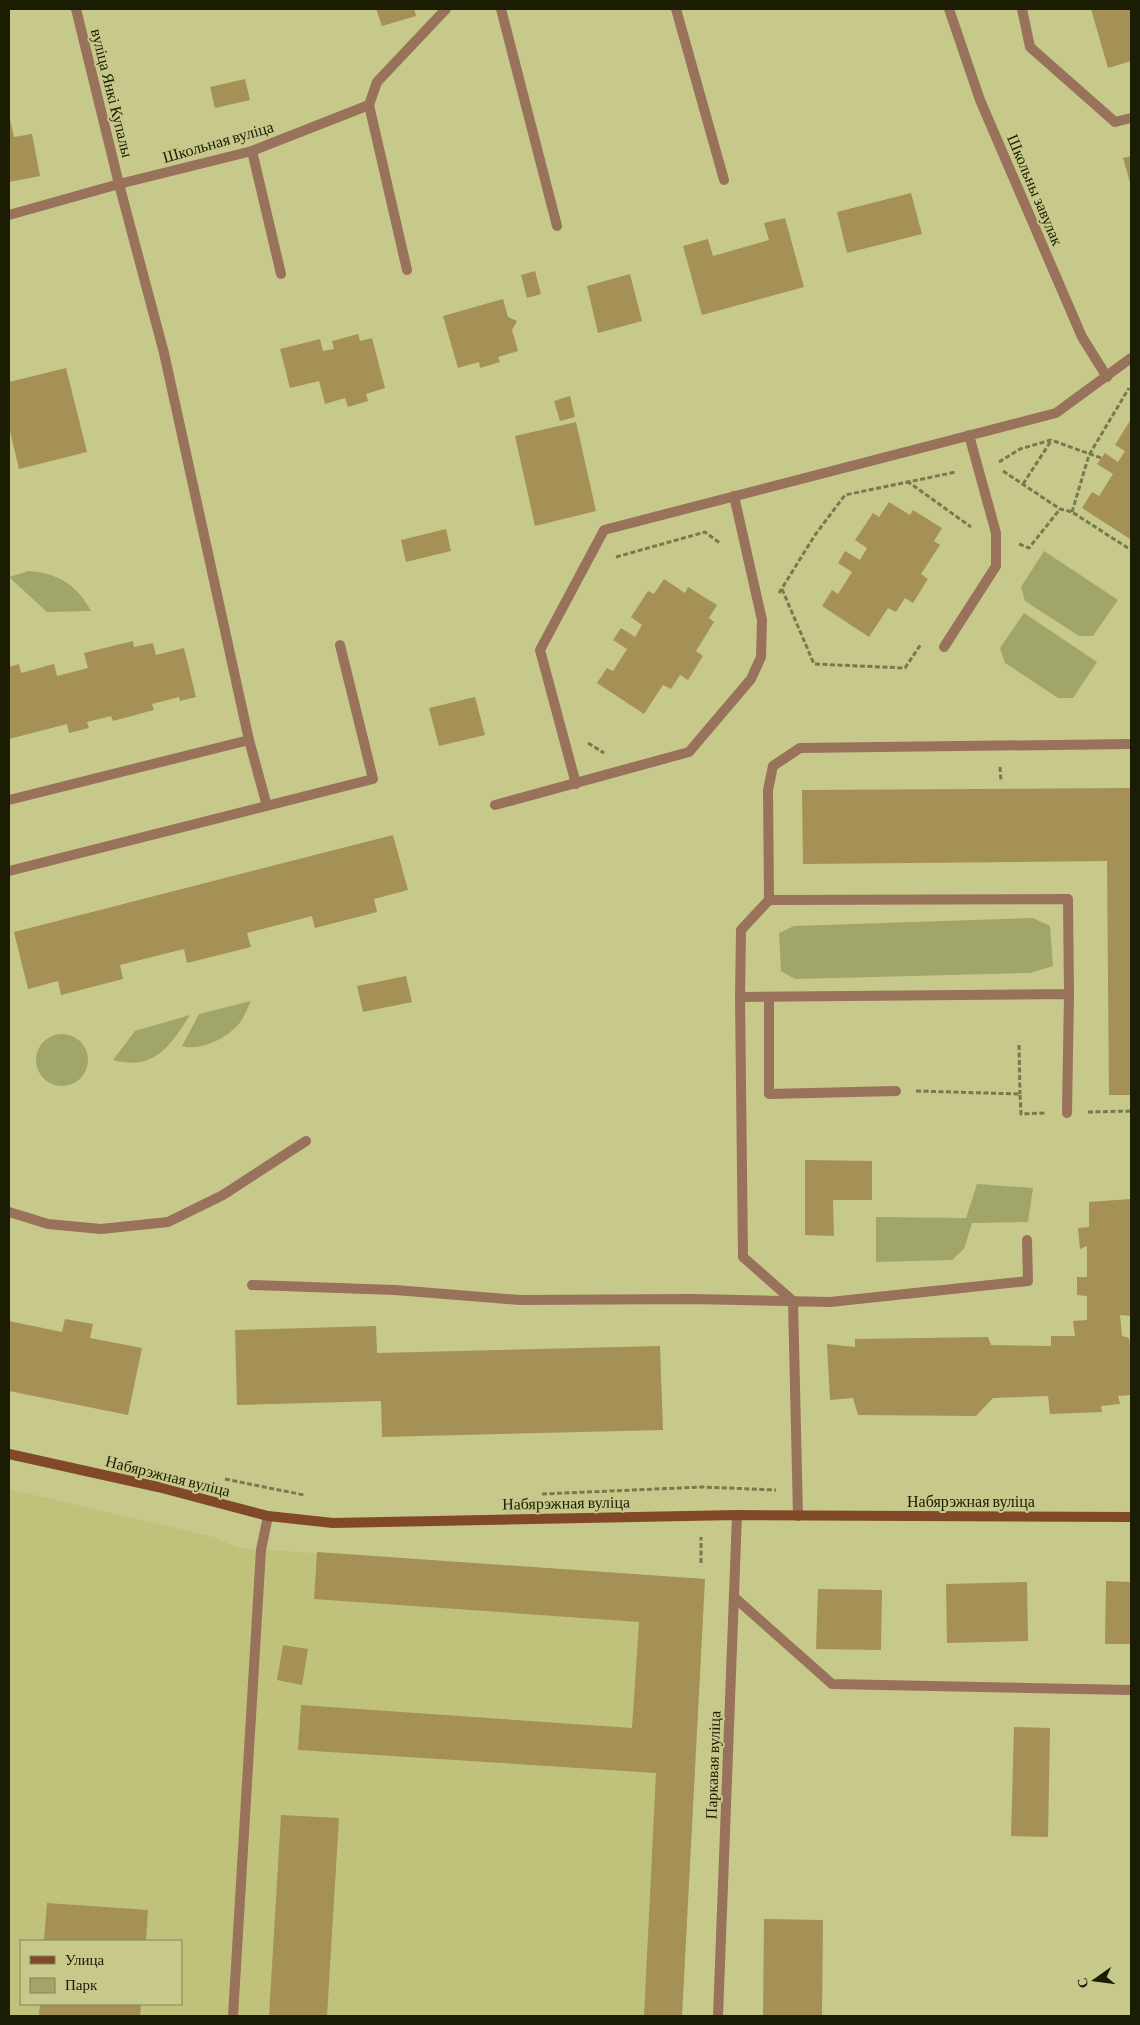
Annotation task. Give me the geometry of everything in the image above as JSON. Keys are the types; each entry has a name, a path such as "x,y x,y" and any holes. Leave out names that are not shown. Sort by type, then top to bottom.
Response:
{"street":[{"name":"вуліца Янкі Купалы","path":"76,9 119,184 164,353 249,740 267,806"},
{"path":"408,270 369,105 377,82 446,9"},
{"path":"501,9 557,226"},
{"path":"676,9 724,180"},
{"name":"Школьны завулак","path":"949,9 988,119 1082,337 1107,377"},
{"path":"1022,9 1030,47 1115,122 1131,118"},
{"name":"Школьная вуліца","path":"9,214 252,151 369,105"},
{"path":"252,151 282,274"},
{"path":"576,784 540,650 604,530 1056,413 1131,358"},
{"path":"944,647 996,566 996,533 969,435"},
{"path":"495,805 689,752 751,679 761,657 762,620 734,496"},
{"path":"9,871 372,779 340,645"},
{"path":"9,800 249,740"},
{"path":"798,1516 793,1301 743,1257 741,930 769,900 768,790 773,766 800,748 1131,744"},
{"path":"769,900 1068,899 1067,1113"},
{"path":"740,997 1069,994"},
{"path":"769,997 769,1094 896,1091"},
{"path":"9,1212 48,1224 101,1228 168,1222 223,1194 306,1141"},
{"path":"252,1285 395,1290 520,1300 691,1298 830,1302 1028,1281 1027,1240"},
{"name":"Набярэжная вуліца","path":"9,1454 158,1487 268,1516 333,1523 737,1515 1131,1517"},
{"name":"Паркавая вуліца","path":"718,2016 737,1515"},
{"path":"233,2016 261,1550 268,1516"},
{"path":"734,1597 832,1684 1131,1690"}],"path":[{"path":"1072,512 1089,455 1131,386"},
{"path":"1023,484 1051,440"},
{"path":"762,620 815,535 845,495 994,465 1020,449 1051,440 1101,458"},
{"path":"994,465 1060,509 1072,512 1131,550"},
{"path":"952,472 956,478"},
{"path":"974,522 977,531"},
{"path":"612,564 616,556 705,532 725,548"},
{"path":"782,589 814,664 905,668 926,637"},
{"path":"584,740 605,754"},
{"path":"1019,1045 1021,1114 1131,1111"},
{"path":"896,1091 1020,1094"},
{"path":"220,1478 306,1495"},
{"path":"534,1494 702,1487 798,1491"}],"shaded area":[{"path":"9,1489 214,1537 239,1548 705,1579 682,2016 9,2016"}],"green space":[{"path":"1044,551 1118,600 1093,636 1079,636 1025,601 1021,587"},
{"path":"29,571 49,574 66,582 86,602 91,611 47,612 9,577"},
{"path":"1024,613 1097,662 1073,698 1058,698 1005,663 1000,648"},
{"path":"1033,918 1050,926 1053,966 1030,973 795,979 781,971 779,933 794,926"},
{"path":"251,1001 239,1024 226,1035 212,1043 196,1047 182,1046 199,1014"},
{"path":"190,1015 168,1046 151,1059 140,1062 113,1060 135,1031"},
{"path":"62,1034 72,1036 80,1042 86,1050 88,1060 86,1070 80,1078 72,1084 62,1086 52,1084 44,1078 38,1070 36,1060 38,1050 44,1042 52,1036"},
{"path":"977,1184 1033,1188 1028,1222 972,1223 964,1249 952,1260 876,1262 876,1217 966,1218"}],"building":[{"path":"376,9 414,9 416,16 382,26"},
{"path":"1091,9 1131,9 1131,61 1108,68"},
{"path":"245,79 250,100 215,108 210,87"},
{"path":"9,115 14,137 32,134 40,176 9,182"},
{"path":"1131,156 1131,186 1123,158"},
{"path":"911,193 922,234 847,253 837,212"},
{"path":"785,218 804,287 702,315 683,246 708,239 713,256 769,240 764,223"},
{"path":"535,271 541,294 527,298 521,275"},
{"path":"630,274 642,321 598,333 587,286"},
{"path":"503,299 508,317 517,321 512,330 518,351 498,357 500,362 480,368 479,362 458,368 443,316"},
{"path":"358,334 360,341 372,338 385,388 366,394 368,401 348,407 345,398 325,404 319,381 290,388 280,349 320,339 323,351 334,349 332,341"},
{"path":"66,368 87,452 19,469 9,427 9,382"},
{"path":"570,396 575,417 560,421 554,401"},
{"path":"1131,419 1130,539 1082,508 1092,492 1099,496 1113,474 1097,464 1105,453 1118,462 1125,451 1115,445"},
{"path":"576,422 596,511 535,526 515,436"},
{"path":"889,502 910,515 913,510 942,528 934,541 940,545 921,574 928,579 913,603 905,598 896,612 888,608 869,637 822,606 832,590 838,594 852,572 838,563 845,551 860,560 867,548 855,540 873,513 879,517"},
{"path":"446,529 451,551 406,562 401,540"},
{"path":"664,579 685,593 688,587 717,605 709,618 714,622 696,651 703,656 688,680 680,675 671,689 663,685 644,714 597,683 607,668 613,671 627,649 613,640 621,628 635,637 642,625 631,617 648,591 654,594"},
{"path":"133,641 134,647 153,643 156,655 184,648 196,697 180,701 179,697 152,704 154,710 113,721 111,716 87,722 89,728 69,733 67,724 9,739 9,667 19,664 21,673 54,664 57,676 88,668 84,653"},
{"path":"475,697 485,735 439,746 429,708"},
{"path":"1131,788 1131,1095 1109,1095 1107,861 803,864 802,790"},
{"path":"393,835 408,890 374,899 377,912 315,928 312,916 247,933 251,947 187,963 184,949 120,965 123,979 61,995 58,981 28,989 14,932"},
{"path":"406,976 412,1002 363,1012 357,986"},
{"path":"805,1160 872,1161 872,1200 833,1200 834,1236 805,1235"},
{"path":"1131,1199 1131,1316 1120,1315 1122,1336 1129,1338 1131,1395 1118,1396 1120,1404 1101,1406 1102,1412 1050,1414 1048,1396 993,1398 976,1416 858,1415 853,1398 830,1400 827,1344 855,1347 855,1339 988,1337 991,1345 1051,1346 1051,1336 1075,1336 1073,1321 1087,1320 1087,1296 1077,1295 1077,1277 1087,1277 1087,1246 1080,1249 1078,1228 1089,1227 1089,1202"},
{"path":"65,1319 93,1324 90,1338 142,1348 128,1415 9,1391 9,1321 62,1332"},
{"path":"376,1326 377,1353 660,1346 663,1430 382,1437 381,1401 237,1405 235,1330"},
{"path":"317,1552 705,1579 682,2016 644,2016 656,1773 298,1750 301,1705 632,1728 639,1622 314,1599"},
{"path":"1106,1581 1131,1582 1131,1644 1105,1644"},
{"path":"1027,1582 1028,1641 947,1643 946,1584"},
{"path":"818,1589 882,1590 881,1650 816,1649"},
{"path":"283,1645 308,1649 302,1685 277,1680"},
{"path":"1014,1727 1050,1728 1048,1837 1011,1836"},
{"path":"281,1815 339,1818 327,2016 269,2016"},
{"path":"47,1903 148,1910 146,1940 44,1940"},
{"path":"764,1919 823,1920 822,2016 763,2016"},
{"path":"40,2005 141,2005 140,2016 39,2016"}]}
